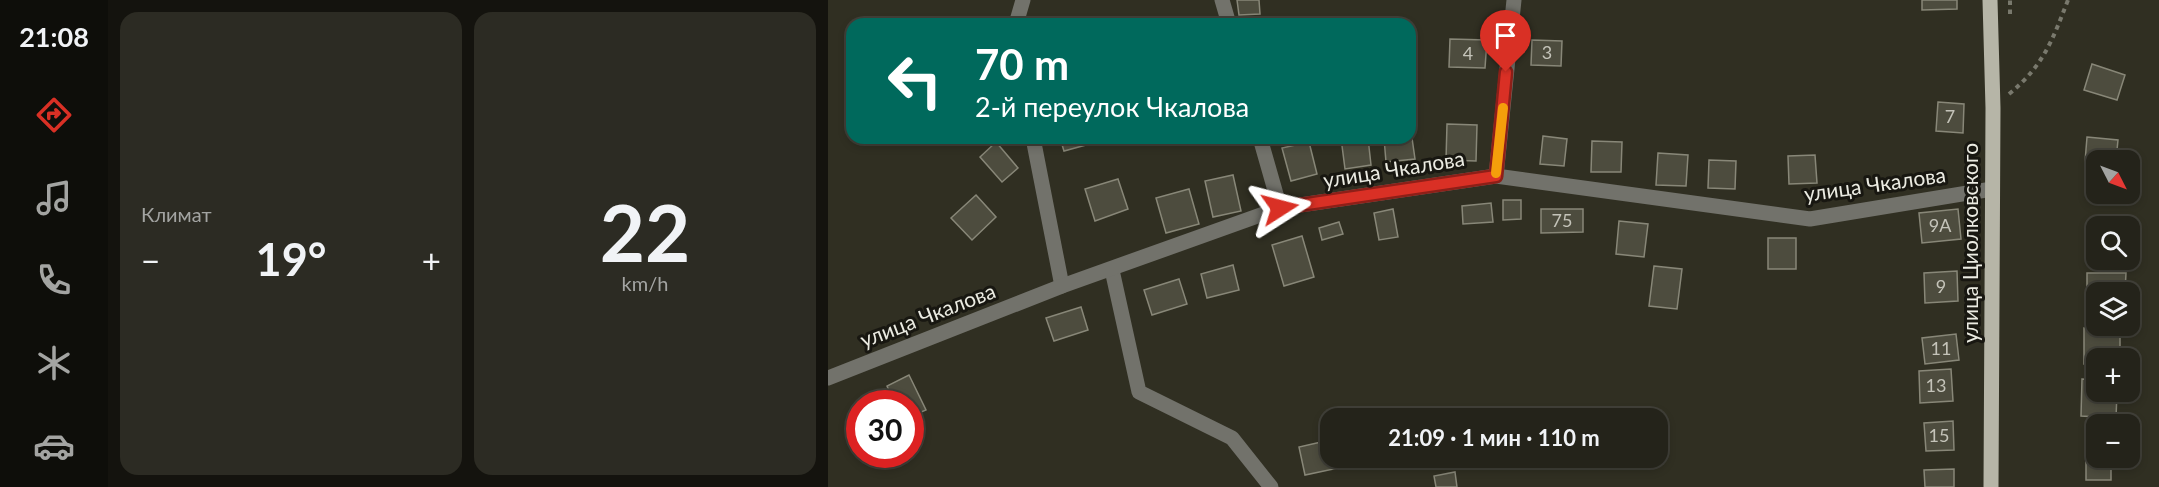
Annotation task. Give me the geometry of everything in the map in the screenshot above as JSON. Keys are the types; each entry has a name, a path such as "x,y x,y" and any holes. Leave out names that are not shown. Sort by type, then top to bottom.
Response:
{"main road":[{"name":"улица Циолковского","path":"1990,0 1994,108 1992,487"}],"street":[{"path":"1018,18 1023,0"},
{"path":"1222,0 1227,18"},
{"path":"1496,176 1514,0"},
{"path":"1034,144 1062,286"},
{"path":"1262,144 1280,208"},
{"name":"улица Чкалова","path":"828,378 1062,286 1280,208 1496,176 1810,219 1992,189"},
{"path":"1112,270 1139,392 1232,438 1271,487"}],"path":[{"path":"1994,108 2029,77 2050,47 2068,0"}],"building":[{"path":"1237,0 1259,0 1260,14 1239,15"},
{"path":"1922,0 1957,0 1957,9 1922,10"},
{"path":"1450,39 1487,40 1485,68 1449,67"},
{"path":"1532,40 1562,41 1561,66 1531,65"},
{"path":"2092,64 2125,75 2117,100 2084,90"},
{"path":"1938,102 1964,104 1963,133 1936,131"},
{"path":"1447,124 1477,125 1476,161 1446,160"},
{"path":"1543,136 1567,139 1564,166 1540,164"},
{"path":"2087,137 2118,140 2117,150 2086,150 2085,162"},
{"path":"1592,141 1622,142 1621,172 1591,172"},
{"path":"994,144 998,144 1018,168 1002,182 980,157"},
{"path":"1062,144 1090,144 1064,151"},
{"path":"1310,144 1317,174 1291,181 1282,148"},
{"path":"1342,144 1369,144 1371,165 1345,169"},
{"path":"1384,144 1413,144 1415,159 1386,162"},
{"path":"1658,153 1688,155 1686,186 1656,185"},
{"path":"1815,155 1817,183 1789,184 1788,156"},
{"path":"1709,160 1736,161 1735,189 1708,188"},
{"path":"1233,175 1241,211 1213,217 1205,181"},
{"path":"1118,179 1128,209 1095,221 1085,189"},
{"path":"1189,189 1199,224 1166,233 1156,198"},
{"path":"976,195 996,217 972,240 951,218"},
{"path":"1503,200 1521,200 1521,219 1503,220"},
{"path":"1491,203 1493,222 1463,224 1462,206"},
{"path":"1393,209 1398,237 1379,240 1374,213"},
{"path":"1541,209 1583,209 1583,232 1541,233"},
{"path":"1958,209 1961,239 1922,243 1919,213"},
{"path":"1619,221 1648,224 1644,257 1616,254"},
{"path":"1339,222 1343,234 1322,240 1319,228"},
{"path":"1302,236 1314,277 1284,286 1272,245"},
{"path":"1768,238 1796,238 1796,269 1768,269"},
{"path":"1233,265 1239,290 1207,298 1201,274"},
{"path":"1654,266 1682,269 1677,309 1649,306"},
{"path":"1957,271 1958,301 1925,303 1924,273"},
{"path":"2087,273 2126,273 2126,282 2087,282"},
{"path":"1179,279 1187,304 1152,315 1144,290"},
{"path":"1081,307 1088,330 1054,341 1046,318"},
{"path":"2084,328 2086,328 2086,336 2120,336 2120,348 2086,348 2086,364 2084,364"},
{"path":"1956,334 1959,360 1925,364 1922,338"},
{"path":"1951,369 1953,401 1920,403 1919,371"},
{"path":"909,375 916,390 889,390 887,386"},
{"path":"2082,379 2086,379 2086,402 2117,402 2116,414 2081,416"},
{"path":"1953,421 1954,450 1926,451 1924,423"},
{"path":"1320,442 1320,468 1338,468 1305,475 1299,447"},
{"path":"2086,468 2111,468 2111,480 2086,480"},
{"path":"1954,469 1954,487 1925,487 1924,470"},
{"path":"1455,472 1457,487 1436,487 1434,476"}],"slow traffic":[{"path":"1496,173 1503,108"}],"route":[{"path":"1280,208 1496,176 1506,72"}]}
